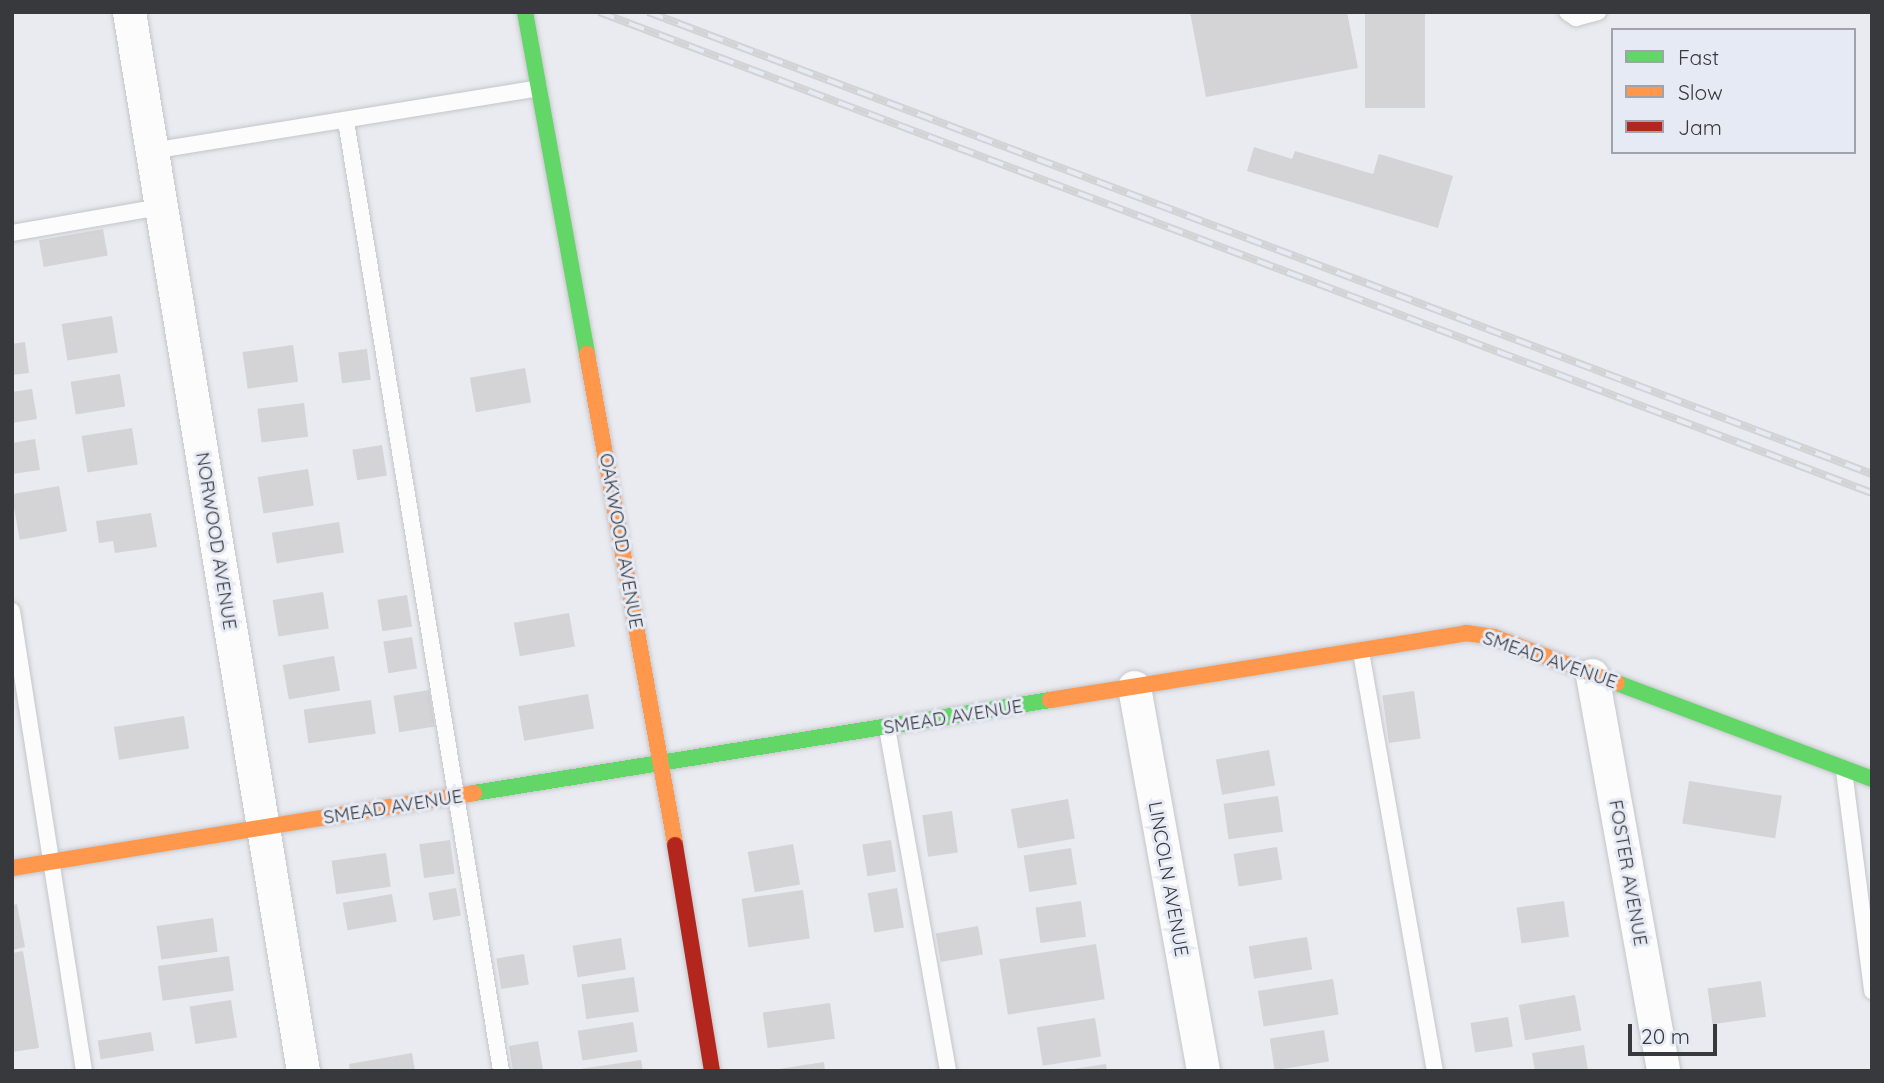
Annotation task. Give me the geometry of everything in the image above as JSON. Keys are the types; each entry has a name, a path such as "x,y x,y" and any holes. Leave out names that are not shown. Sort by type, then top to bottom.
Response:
{"street":[{"name":"NORWOOD AVENUE","path":"129,12 303,1071"},
{"name":"OAKWOOD AVENUE","path":"525,12 661,763 712,1071"},
{"name":"SMEAD AVENUE","path":"12,868 1466,633 1494,636 1872,779"},
{"name":"FOSTER AVENUE","path":"1592,675 1663,1071"},
{"name":"LINCOLN AVENUE","path":"1134,687 1203,1071"}],"lane":[{"path":"1567,12 1576,18 1598,12"},
{"path":"152,151 539,88"},
{"path":"346,121 501,1071"},
{"path":"12,233 160,207"},
{"path":"12,611 84,1071"},
{"path":"1361,652 1435,1071"},
{"path":"887,728 948,1071"},
{"path":"1844,768 1872,991"}],"building":[{"path":"1190,12 1347,12 1358,68 1206,97"},
{"path":"1365,12 1425,12 1425,108 1365,108"},
{"path":"1254,147 1292,159 1295,151 1373,174 1379,154 1453,176 1438,228 1247,171"},
{"path":"103,229 108,256 44,267 39,240"},
{"path":"112,316 118,353 67,361 62,324"},
{"path":"25,342 29,373 12,375 12,344"},
{"path":"293,345 298,382 248,389 242,352"},
{"path":"367,349 371,380 342,383 338,353"},
{"path":"525,368 531,402 476,412 470,378"},
{"path":"120,374 125,407 76,414 71,382"},
{"path":"32,389 37,419 12,423 12,392"},
{"path":"304,403 308,437 261,442 257,409"},
{"path":"132,428 138,465 87,473 82,436"},
{"path":"35,439 40,470 12,474 12,443"},
{"path":"382,445 387,476 357,480 352,450"},
{"path":"308,469 314,506 263,514 258,477"},
{"path":"59,486 67,531 20,540 12,494"},
{"path":"151,513 157,547 115,553 113,541 99,543 96,521"},
{"path":"339,522 344,553 277,563 272,533"},
{"path":"323,592 329,629 278,637 273,600"},
{"path":"407,595 412,627 382,631 377,600"},
{"path":"569,613 575,646 520,656 514,623"},
{"path":"412,637 417,669 388,673 383,642"},
{"path":"334,656 340,690 289,699 283,665"},
{"path":"429,690 435,727 399,732 393,696"},
{"path":"1414,691 1421,739 1389,743 1382,695"},
{"path":"588,694 594,728 524,741 518,706"},
{"path":"371,700 376,734 308,743 304,709"},
{"path":"184,716 189,749 119,760 114,727"},
{"path":"1269,750 1275,785 1222,795 1216,759"},
{"path":"1689,781 1782,796 1775,838 1682,823"},
{"path":"1278,796 1283,832 1229,839 1224,804"},
{"path":"1068,799 1075,838 1018,848 1011,809"},
{"path":"952,811 958,853 928,857 922,815"},
{"path":"450,840 455,874 424,878 419,844"},
{"path":"891,840 896,872 867,876 862,845"},
{"path":"793,844 800,884 755,892 748,852"},
{"path":"1277,847 1282,880 1239,886 1234,854"},
{"path":"1071,848 1077,885 1029,892 1024,856"},
{"path":"386,853 391,887 336,894 332,861"},
{"path":"456,888 461,916 433,920 428,893"},
{"path":"897,888 904,927 874,933 867,893"},
{"path":"803,890 810,939 748,947 742,899"},
{"path":"392,894 397,922 348,930 343,903"},
{"path":"1081,901 1086,937 1040,943 1035,907"},
{"path":"1564,901 1569,937 1521,943 1516,908"},
{"path":"17,904 25,947 12,950 12,905"},
{"path":"213,918 218,952 161,960 157,926"},
{"path":"978,926 983,955 941,962 936,933"},
{"path":"1307,937 1312,970 1254,979 1249,946"},
{"path":"621,938 626,970 578,977 573,946"},
{"path":"1096,944 1105,999 1008,1015 999,959"},
{"path":"23,951 39,1048 12,1052 12,953"},
{"path":"524,954 529,985 501,989 496,958"},
{"path":"229,956 234,991 163,1001 158,966"},
{"path":"634,977 639,1012 586,1019 582,984"},
{"path":"1333,979 1339,1015 1264,1026 1258,991"},
{"path":"1761,981 1766,1017 1713,1024 1708,989"},
{"path":"1575,995 1581,1030 1525,1040 1519,1005"},
{"path":"231,1000 237,1038 195,1044 190,1007"},
{"path":"830,1003 835,1039 768,1048 763,1012"},
{"path":"1508,1017 1513,1047 1475,1053 1470,1023"},
{"path":"1095,1018 1101,1057 1043,1066 1037,1027"},
{"path":"633,1022 638,1052 582,1060 578,1031"},
{"path":"1324,1030 1329,1062 1275,1070 1270,1039"},
{"path":"151,1032 154,1051 101,1059 98,1040"},
{"path":"538,1041 543,1070 513,1071 509,1046"},
{"path":"1584,1045 1588,1071 1535,1071 1532,1053"},
{"path":"412,1053 415,1071 350,1071 349,1064"},
{"path":"641,1060 643,1071 580,1071 580,1069"},
{"path":"824,1062 825,1071 779,1071 779,1069"},
{"path":"1106,1064 1107,1071 1073,1071 1073,1069"}],"railway":[{"path":"599,12 1872,493"},
{"path":"648,12 1872,474"}],"traffic: fast":[{"path":"525,12 587,354"},
{"path":"1617,683 1872,779"},
{"path":"474,793 1050,700"}],"traffic: slow":[{"path":"587,354 675,845"},
{"path":"1050,700 1466,633 1494,637 1617,683"},
{"path":"12,868 474,793"}],"traffic: jam":[{"path":"675,845 712,1071"}]}
